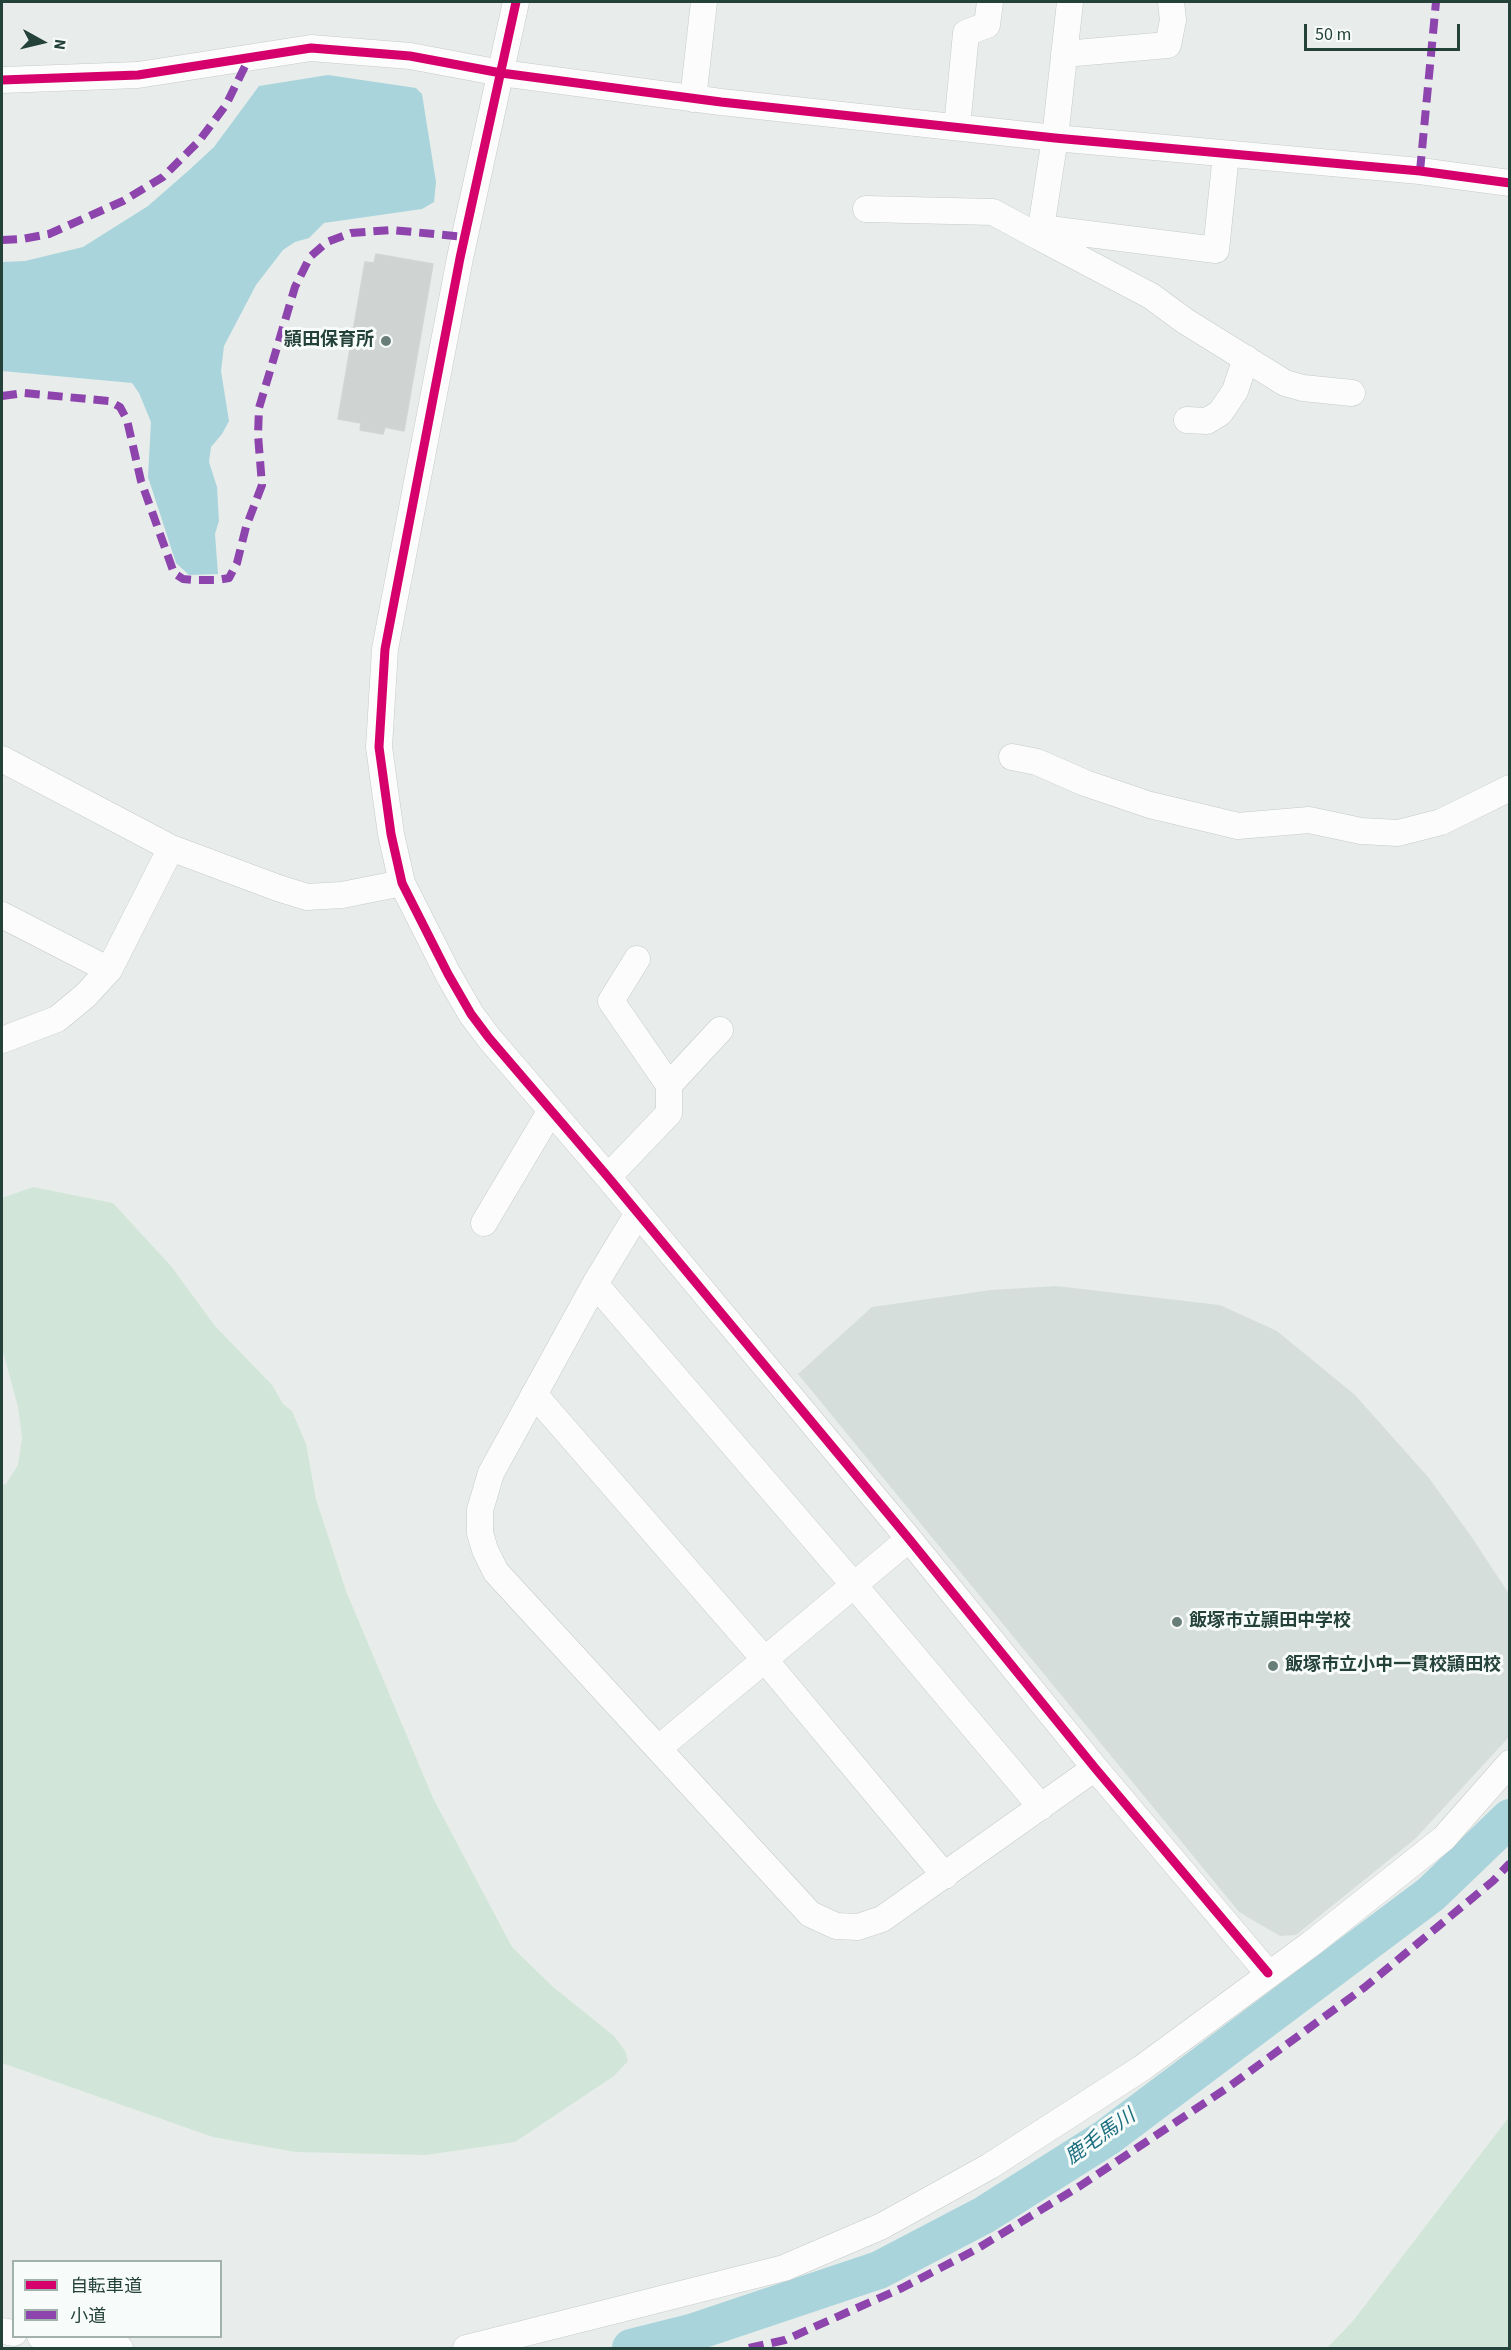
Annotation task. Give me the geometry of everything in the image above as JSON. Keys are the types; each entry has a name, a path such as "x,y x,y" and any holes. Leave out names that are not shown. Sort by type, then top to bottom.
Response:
{"street":[{"path":"516,2 462,248 385,649 379,747 402,883 471,1014 550,1112 608,1177 909,1539 1095,1768 1268,1973"},
{"path":"693,99 704,2"},
{"path":"957,128 966,33 987,25 990,2"},
{"path":"1040,232 1055,138 1070,2"},
{"path":"1064,54 1168,45 1173,20 1171,2"},
{"path":"2,80 138,75 311,48 410,56 501,73 693,99 1055,138 1420,171 1509,183"},
{"path":"1040,232 1216,250 1226,153"},
{"path":"866,209 993,212 1040,232 1151,296 1185,321 1285,383 1303,388 1352,393"},
{"path":"1187,420 1207,421 1220,413 1235,392 1246,358"},
{"path":"1011,758 1037,762 1085,783 1150,805 1238,826 1309,820 1361,831 1398,834 1441,822 1509,788"},
{"path":"2,759 171,848 307,897 342,895 402,883"},
{"path":"2,1040 57,1019 85,996 109,970 171,848"},
{"path":"2,915 109,970"},
{"path":"608,1177 669,1113 669,1085 611,1001 637,959"},
{"path":"669,1085 720,1030"},
{"path":"484,1223 550,1112"},
{"path":"638,1213 595,1284 491,1473 480,1510 480,1533 485,1550 496,1572 810,1914 836,1926 858,1927 882,1919 1095,1768"},
{"path":"595,1284 1041,1807"},
{"path":"534,1394 765,1660 945,1876"},
{"path":"659,1748 909,1539"},
{"path":"466,2349 783,2268 882,2226 990,2166 1142,2068 1268,1973 1312,1943 1444,1838 1509,1763"},
{"path":"47,2338 120,2349"}],"shaded area":[{"name":"飯塚市立小中一貫校頴田校","path":"1056,1286 1220,1305 1277,1331 1355,1395 1429,1478 1509,1594 1509,1737 1415,1839 1296,1935 1280,1936 1239,1912 798,1374 872,1307 991,1290"}],"green space":[{"path":"33,1187 113,1203 171,1266 215,1326 272,1385 283,1404 292,1411 306,1444 316,1499 346,1591 433,1798 512,1947 552,1986 614,2036 625,2051 628,2061 614,2076 515,2142 426,2155 295,2152 213,2137 2,2063 2,1485 6,1484 18,1465 22,1438 18,1407 2,1348 2,1198"},
{"path":"1509,2117 1509,2348 1327,2348 1353,2321"}],"water":[{"path":"328,75 416,88 422,94 436,182 434,202 422,209 324,223 309,238 295,242 283,250 256,285 224,346 221,371 229,421 211,447 209,462 217,487 219,521 215,534 218,574 189,575 176,563 148,477 151,422 139,393 132,383 2,371 2,262 25,261 83,247 148,206 188,171 214,147 259,86"}],"building":[{"name":"頴田保育所","path":"376,254 433,264 404,431 385,427 383,434 360,430 361,423 338,419 365,262 374,263"}],"waterway":[{"name":"鹿毛馬川","path":"631,2348 691,2333 879,2270 984,2215 1106,2138 1431,1894 1510,1818"}],"marked path":[{"path":"1420,171 1436,2"},
{"path":"2,240 49,234 123,201 163,177 199,141 226,105 249,58"},
{"path":"2,396 24,393 109,401 120,407 127,420 141,481 174,573 183,579 229,578 237,563 246,527 262,485 258,435 259,408 295,287 310,257 327,242 351,233 392,230 465,237"},
{"path":"749,2348 785,2340 902,2288 975,2250 1080,2186 1230,2086 1365,1987 1493,1881 1510,1863"}],"cycle path":[{"path":"516,2 460,258 385,649 379,747 391,834 402,883 448,974 471,1014 489,1038 608,1177 909,1539 1095,1768 1268,1973"},
{"path":"2,80 138,75 311,48 410,56 501,73 721,102 1055,138 1420,171 1510,183"}],"place":[{"name":"頴田保育所","path":"386,341"},
{"name":"飯塚市立頴田中学校","path":"1177,1622"},
{"name":"飯塚市立小中一貫校頴田校","path":"1273,1666"}]}
